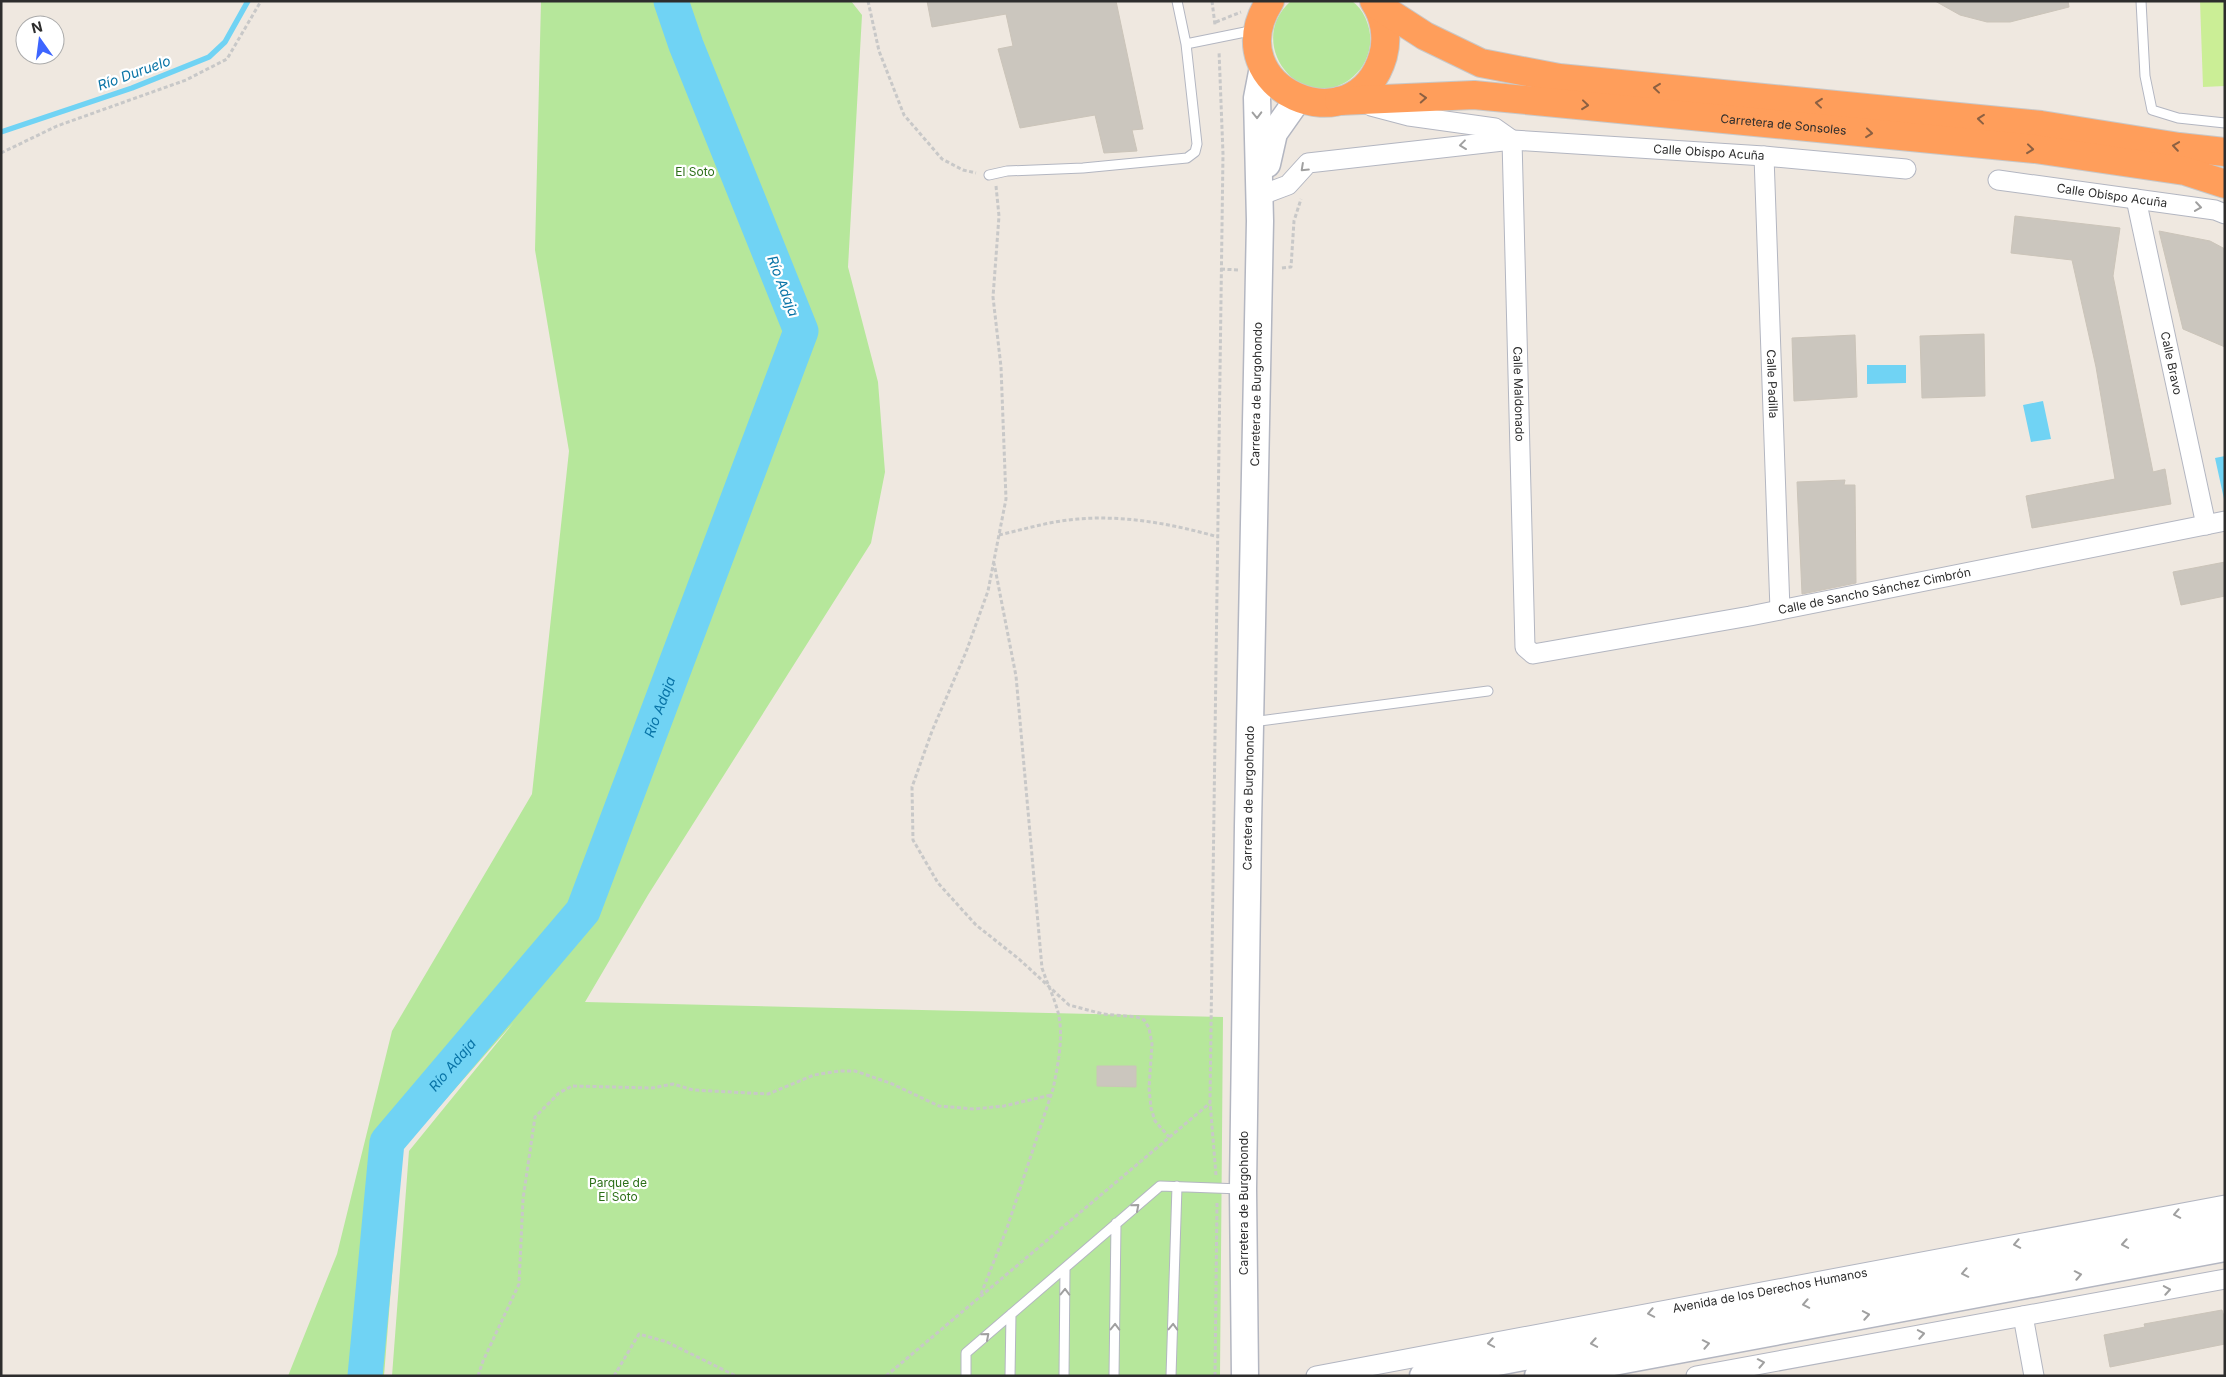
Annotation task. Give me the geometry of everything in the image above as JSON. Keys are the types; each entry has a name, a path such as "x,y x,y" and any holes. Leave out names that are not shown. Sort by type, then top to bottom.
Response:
{"highway":[{"path":"1345,101 1368,84 1380,67 1386,46 1385,25 1375,3"},
{"name":"Carretera de Sonsoles","path":"1375,3 1425,36 1481,63 1559,78 2041,125 2179,147 2225,152"},
{"path":"1257,13 1258,49 1263,67 1272,81 1284,92 1298,99"},
{"name":"Carretera de Sonsoles","path":"1298,99 1319,103 1474,95 2035,149 2185,171 2225,184"}],"main road":[{"name":"Carretera de Burgohondo","path":"1245,1376 1243,1189 1260,221 1257,98 1263,67"},
{"name":"Carretera de Burgohondo","path":"1260,221 1269,149 1274,133 1298,99"},
{"name":"Avenida de los Derechos Humanos","path":"1423,1376 2225,1226"},
{"path":"1538,1376 2225,1248"}],"street":[{"name":"Calle Obispo Acuña","path":"1345,101 1409,116 1495,128 1512,140"},
{"name":"Calle Obispo Acuña","path":"1264,194 1288,185 1308,163 1512,140 1764,156 1906,169"},
{"name":"Calle Maldonado","path":"1512,140 1525,647"},
{"name":"Calle Padilla","path":"1764,156 1780,610"},
{"name":"Calle Obispo Acuña","path":"1998,180 2215,210 2225,214"},
{"name":"Calle Bravo","path":"2136,199 2206,526"},
{"name":"Calle de Sancho Sánchez Cimbrón","path":"1525,647 1533,654 1780,610 2225,521"},
{"name":"Avenida de los Derechos Humanos","path":"1316,1376 2225,1205"},
{"path":"1696,1376 2225,1279"},
{"path":"2023,1316 2034,1376"}],"lane":[{"path":"989,176 1007,171 1083,168 1187,158 1195,152 1197,144 1186,44 1177,1"},
{"path":"2141,1 2145,76 2152,110 2178,118 2225,123"},
{"path":"1186,44 1216,38 1257,13"},
{"path":"1250,722 1488,691"},
{"path":"966,1376 966,1353 1160,1186 1243,1189"},
{"path":"1171,1376 1177,1186"},
{"path":"1114,1376 1116,1223"},
{"path":"1064,1376 1065,1268"},
{"path":"1010,1376 1011,1314"}],"path":[{"path":"1,154 57,126 186,80 227,59 261,1"},
{"path":"868,1 879,51 904,115 942,159 963,170 989,176 997,188 999,216 994,297 1001,367 1006,499 988,591 966,652 932,731 912,787 913,840 938,883 976,925 1069,1005 1103,1014 1137,1017 1144,1020 1149,1028 1152,1044 1149,1088 1151,1108 1155,1121 1169,1137"},
{"path":"1212,1 1220,57 1223,154 1210,1102 1217,1187 1216,1376"},
{"path":"1214,23 1240,12 1257,13"},
{"path":"1221,269 1259,271 1291,267 1294,221 1302,196"},
{"path":"999,535 1042,524 1078,519 1109,519 1140,520 1218,537"},
{"path":"981,1294 1008,1228 1051,1095 1058,1066 1059,1039 1058,1013 1042,968 1016,676 994,560"},
{"path":"478,1376 483,1361 519,1284 523,1199 535,1117 558,1093 572,1086 652,1088 673,1084 693,1090 768,1094 814,1075 839,1071 855,1071 939,1106 974,1109 1004,1106 1051,1095"},
{"path":"886,1376 1210,1102"},
{"path":"614,1376 639,1334 667,1342 736,1376"}],"green space":[{"path":"541,1 851,1 862,15 848,267 878,382 885,472 871,543 648,895 585,1002 1223,1017 1220,1376 392,1376 409,1151 514,1022 402,1149 384,1376 288,1376 337,1254 392,1031 532,794 569,451 535,250"},
{"path":"1291,1 1352,1 1361,10 1369,27 1370,45 1368,56 1363,65 1349,80 1330,88 1312,88 1296,81 1284,69 1276,53 1273,35 1278,18"},
{"path":"2200,1 2225,1 2225,86 2203,87"}],"water":[{"path":"1867,365 1906,365 1906,383 1867,384"},
{"path":"2043,401 2051,439 2031,442 2023,405"},
{"path":"2225,456 2225,499 2224,499 2215,458"}],"building":[{"path":"927,1 1116,1 1143,129 1132,130 1137,151 1104,153 1095,115 1020,128 998,49 1013,46 1006,14 932,27"},
{"path":"1935,1 2068,1 2069,7 2010,22 1987,22 1960,15"},
{"path":"2015,216 2120,228 2113,276 2153,472 2165,469 2171,504 2032,528 2026,496 2115,479 2096,367 2072,260 2011,253"},
{"path":"2159,231 2210,241 2225,249 2225,347 2183,329"},
{"path":"1984,334 1985,396 1922,398 1920,336"},
{"path":"1855,335 1857,397 1794,401 1792,338"},
{"path":"1845,480 1844,485 1855,485 1856,583 1802,594 1797,482"},
{"path":"2225,562 2225,596 2181,605 2173,572"},
{"path":"1097,1066 1136,1066 1136,1087 1097,1086"},
{"path":"2222,1310 2223,1314 2225,1314 2225,1344 2110,1367 2104,1335 2145,1327 2144,1324"}],"waterway":[{"name":"Río Duruelo","path":"1,132 132,88 209,57 225,42 248,1"},
{"name":"Río Adaja","path":"365,1376 387,1142 583,911 801,331 686,45 671,1"}],"park label":[{"name":"El Soto","path":"695,172"},
{"name":"Parque de El Soto","path":"618,1190"}]}
